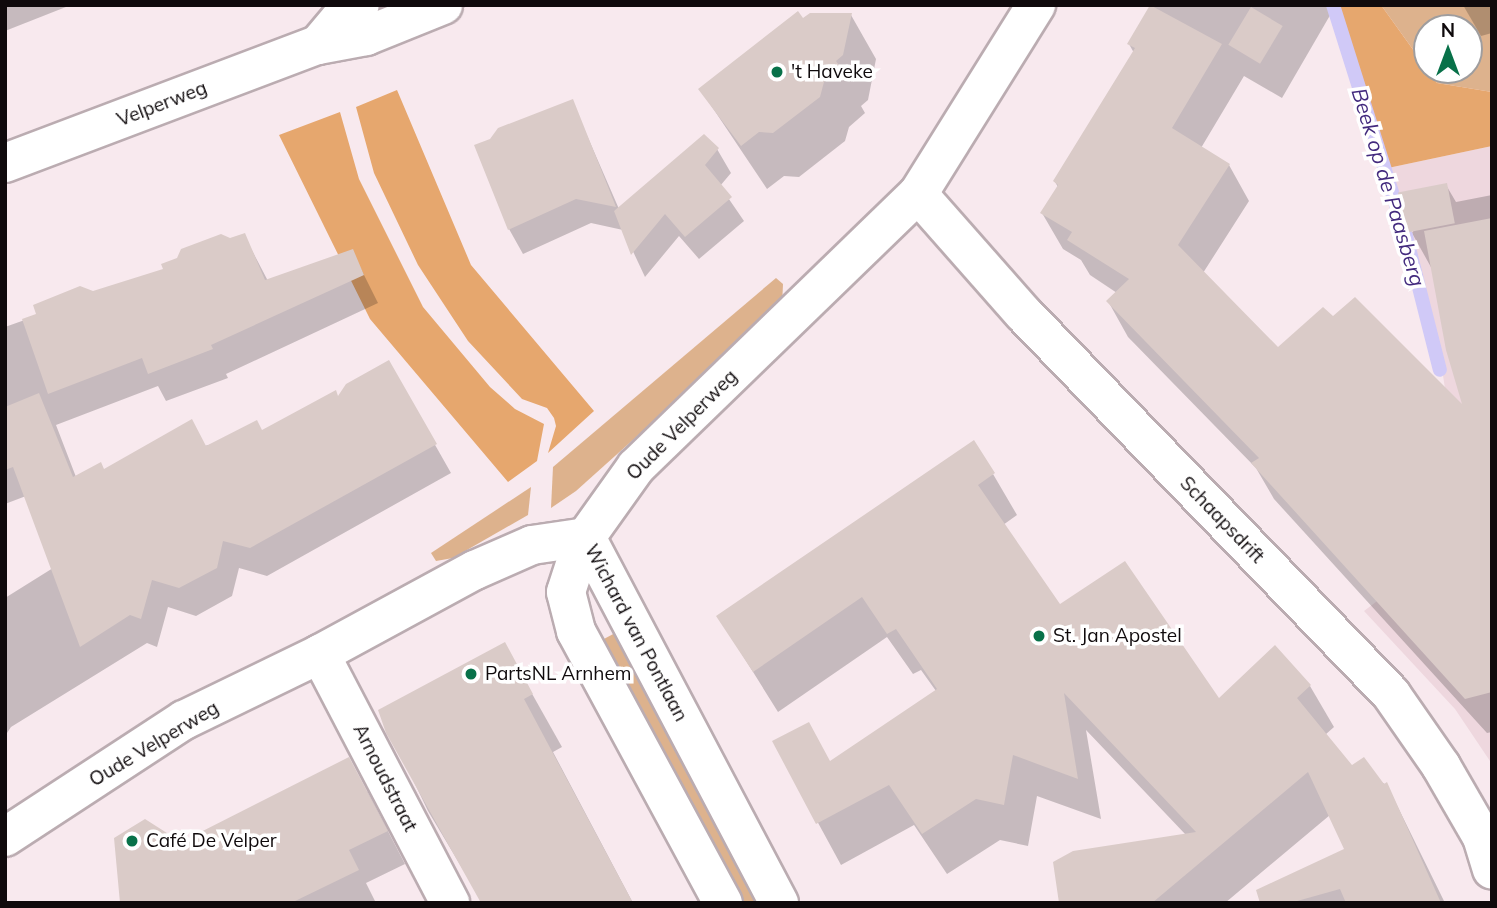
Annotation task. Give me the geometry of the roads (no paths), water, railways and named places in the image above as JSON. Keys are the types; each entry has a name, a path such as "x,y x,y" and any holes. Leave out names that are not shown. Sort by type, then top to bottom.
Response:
{"street":[{"name":"Velperweg","path":"318,45 340,19 360,5"},
{"name":"Oude Velperweg","path":"5,837 184,720 320,654 503,557 532,545 586,537 636,467 918,194 1036,5"},
{"name":"Velperweg","path":"5,163 318,45 366,36 417,9"},
{"name":"Schaapsdrift","path":"918,194 1023,313 1391,694 1448,778 1482,837 1492,870"},
{"name":"Wichard van Pontlaan","path":"586,537 566,592 576,631 723,903"},
{"name":"Wichard van Pontlaan","path":"586,537 779,903"},
{"name":"Arnoudstraat","path":"320,654 450,903"}],"waterway":[{"name":"Beek op de Paasberg","path":"1333,5 1406,236 1440,370"}],"place":[{"name":"'t Haveke","path":"777,72"},
{"name":"St. Jan Apostel","path":"1039,636"},
{"name":"PartsNL Arnhem","path":"471,674"},
{"name":"Café De Velper","path":"132,841"}]}
